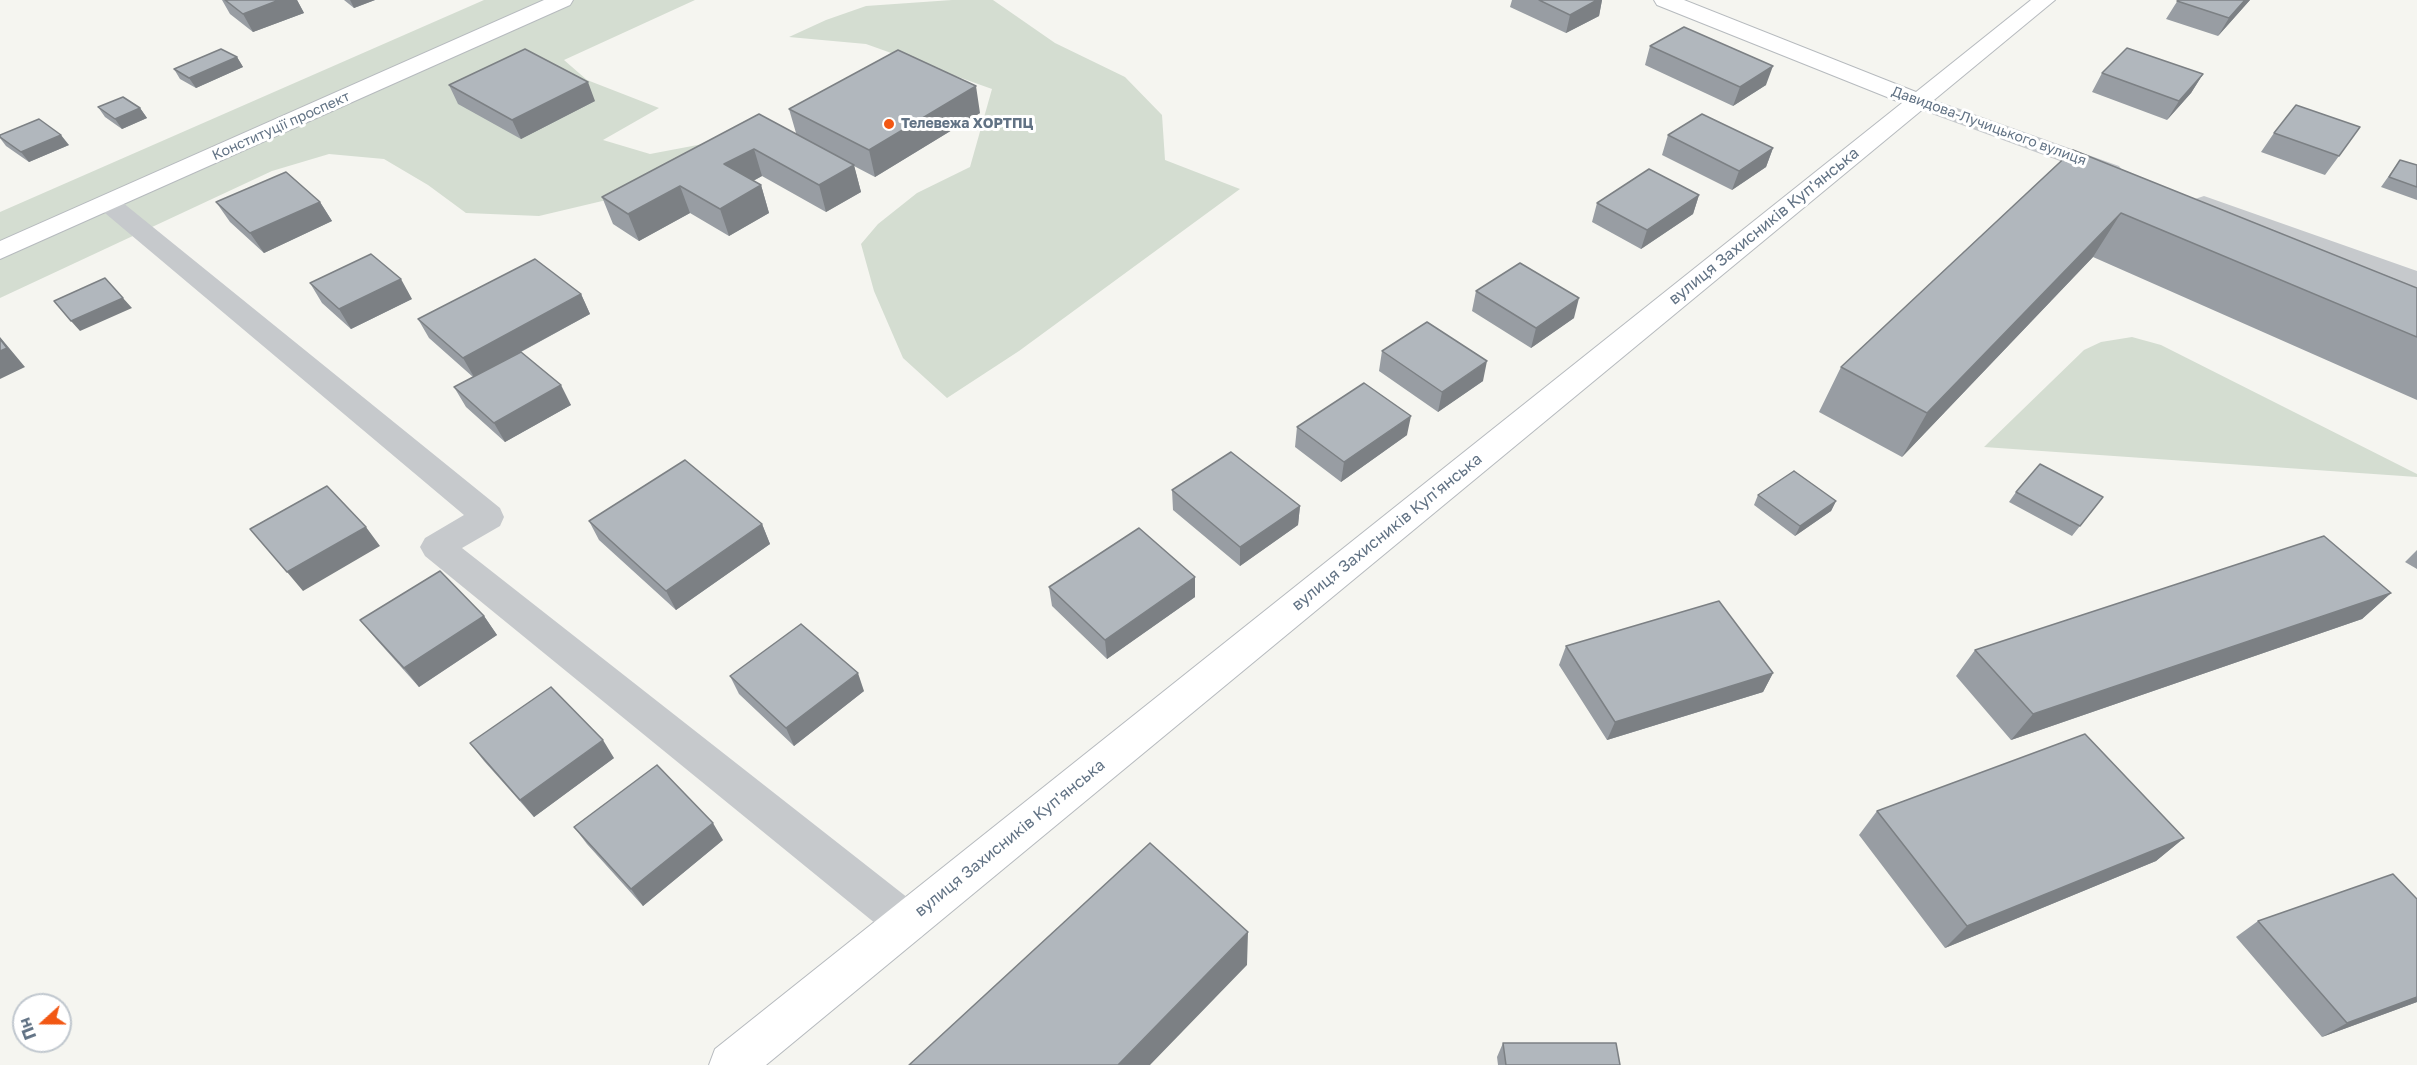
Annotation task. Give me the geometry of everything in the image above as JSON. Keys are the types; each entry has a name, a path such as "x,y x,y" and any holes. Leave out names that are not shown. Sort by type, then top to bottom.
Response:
{"main road":[{"name":"Конституції проспект","path":"0,251 562,0"},
{"name":"Давидова-Лучицького вулиця","path":"1665,0 1918,101"},
{"name":"вулиця Захисників Куп'янська","path":"731,1065 2044,0"}],"street":[{"name":"Давидова-Лучицького вулиця","path":"1918,101 2128,177"},
{"path":"2184,197 2417,281"},
{"path":"108,203 488,517 437,548 906,923"}],"shaded area":[{"path":"484,0 695,0 564,60 587,80 659,108 603,140 650,154 761,133 653,189 539,216 466,213 428,185 384,159 329,154 272,171 0,298 0,212"},
{"path":"952,0 993,0 1055,43 1125,77 1162,115 1165,160 1240,189 1019,351 947,398 903,358 874,291 861,244 878,224 917,193 970,167 992,89 866,44 789,37 826,20 866,6"},
{"path":"2132,337 2161,345 2417,474 2417,477 1984,447 2084,350 2101,342"}],"building":[{"path":"225,0 279,0 243,14"},
{"path":"1539,0 1597,0 1570,15"},
{"path":"2178,0 2245,0 2229,18"},
{"path":"1684,27 1773,66 1740,87 1650,46"},
{"path":"2127,48 2203,74 2179,101 2102,73"},
{"path":"221,49 237,57 189,78 174,69"},
{"path":"525,49 588,82 512,120 449,85"},
{"path":"898,50 976,86 869,150 789,109"},
{"path":"123,97 140,108 115,119 98,107"},
{"path":"2296,105 2360,127 2339,156 2274,133"},
{"path":"759,114 854,165 819,185 754,149 724,164 761,185 720,209 680,186 628,214 602,197"},
{"path":"1702,114 1773,148 1739,171 1668,135"},
{"path":"39,119 61,135 21,152 0,137 0,135"},
{"path":"2073,150 2417,288 2417,337 2121,213 1927,413 1841,367"},
{"path":"2400,160 2417,165 2417,187 2389,177"},
{"path":"1649,169 1699,195 1647,230 1597,203"},
{"path":"286,172 320,202 250,233 216,202"},
{"path":"371,254 401,279 339,309 310,283"},
{"path":"535,259 581,294 463,358 418,319"},
{"path":"1520,263 1579,298 1536,328 1476,291"},
{"path":"105,278 123,298 71,321 54,301"},
{"path":"1427,322 1487,361 1442,392 1382,351"},
{"path":"0,339 7,348 0,351"},
{"path":"521,352 561,385 494,423 454,387"},
{"path":"1364,383 1411,416 1344,462 1297,427"},
{"path":"1231,452 1300,506 1240,547 1172,490"},
{"path":"685,460 762,524 666,591 589,521"},
{"path":"2040,464 2103,497 2080,526 2016,492"},
{"path":"1794,471 1836,501 1800,526 1758,495"},
{"path":"327,486 366,527 287,572 250,529"},
{"path":"1139,528 1195,577 1105,640 1049,587"},
{"path":"2324,536 2391,593 2033,714 1975,650"},
{"path":"440,571 484,616 404,668 360,620"},
{"path":"1719,601 1773,673 1615,722 1566,646"},
{"path":"801,624 858,673 786,728 730,676"},
{"path":"551,687 603,740 520,800 470,743"},
{"path":"2085,734 2184,838 1967,926 1877,811"},
{"path":"657,765 713,823 631,889 574,827"},
{"path":"1150,843 1248,932 1118,1065 909,1065"},
{"path":"2393,874 2417,899 2417,997 2347,1023 2258,921"},
{"path":"1503,1043 1616,1043 1620,1065 1506,1065"}],"place":[{"name":"Телевежа ХОРТПЦ","path":"889,124"}]}
